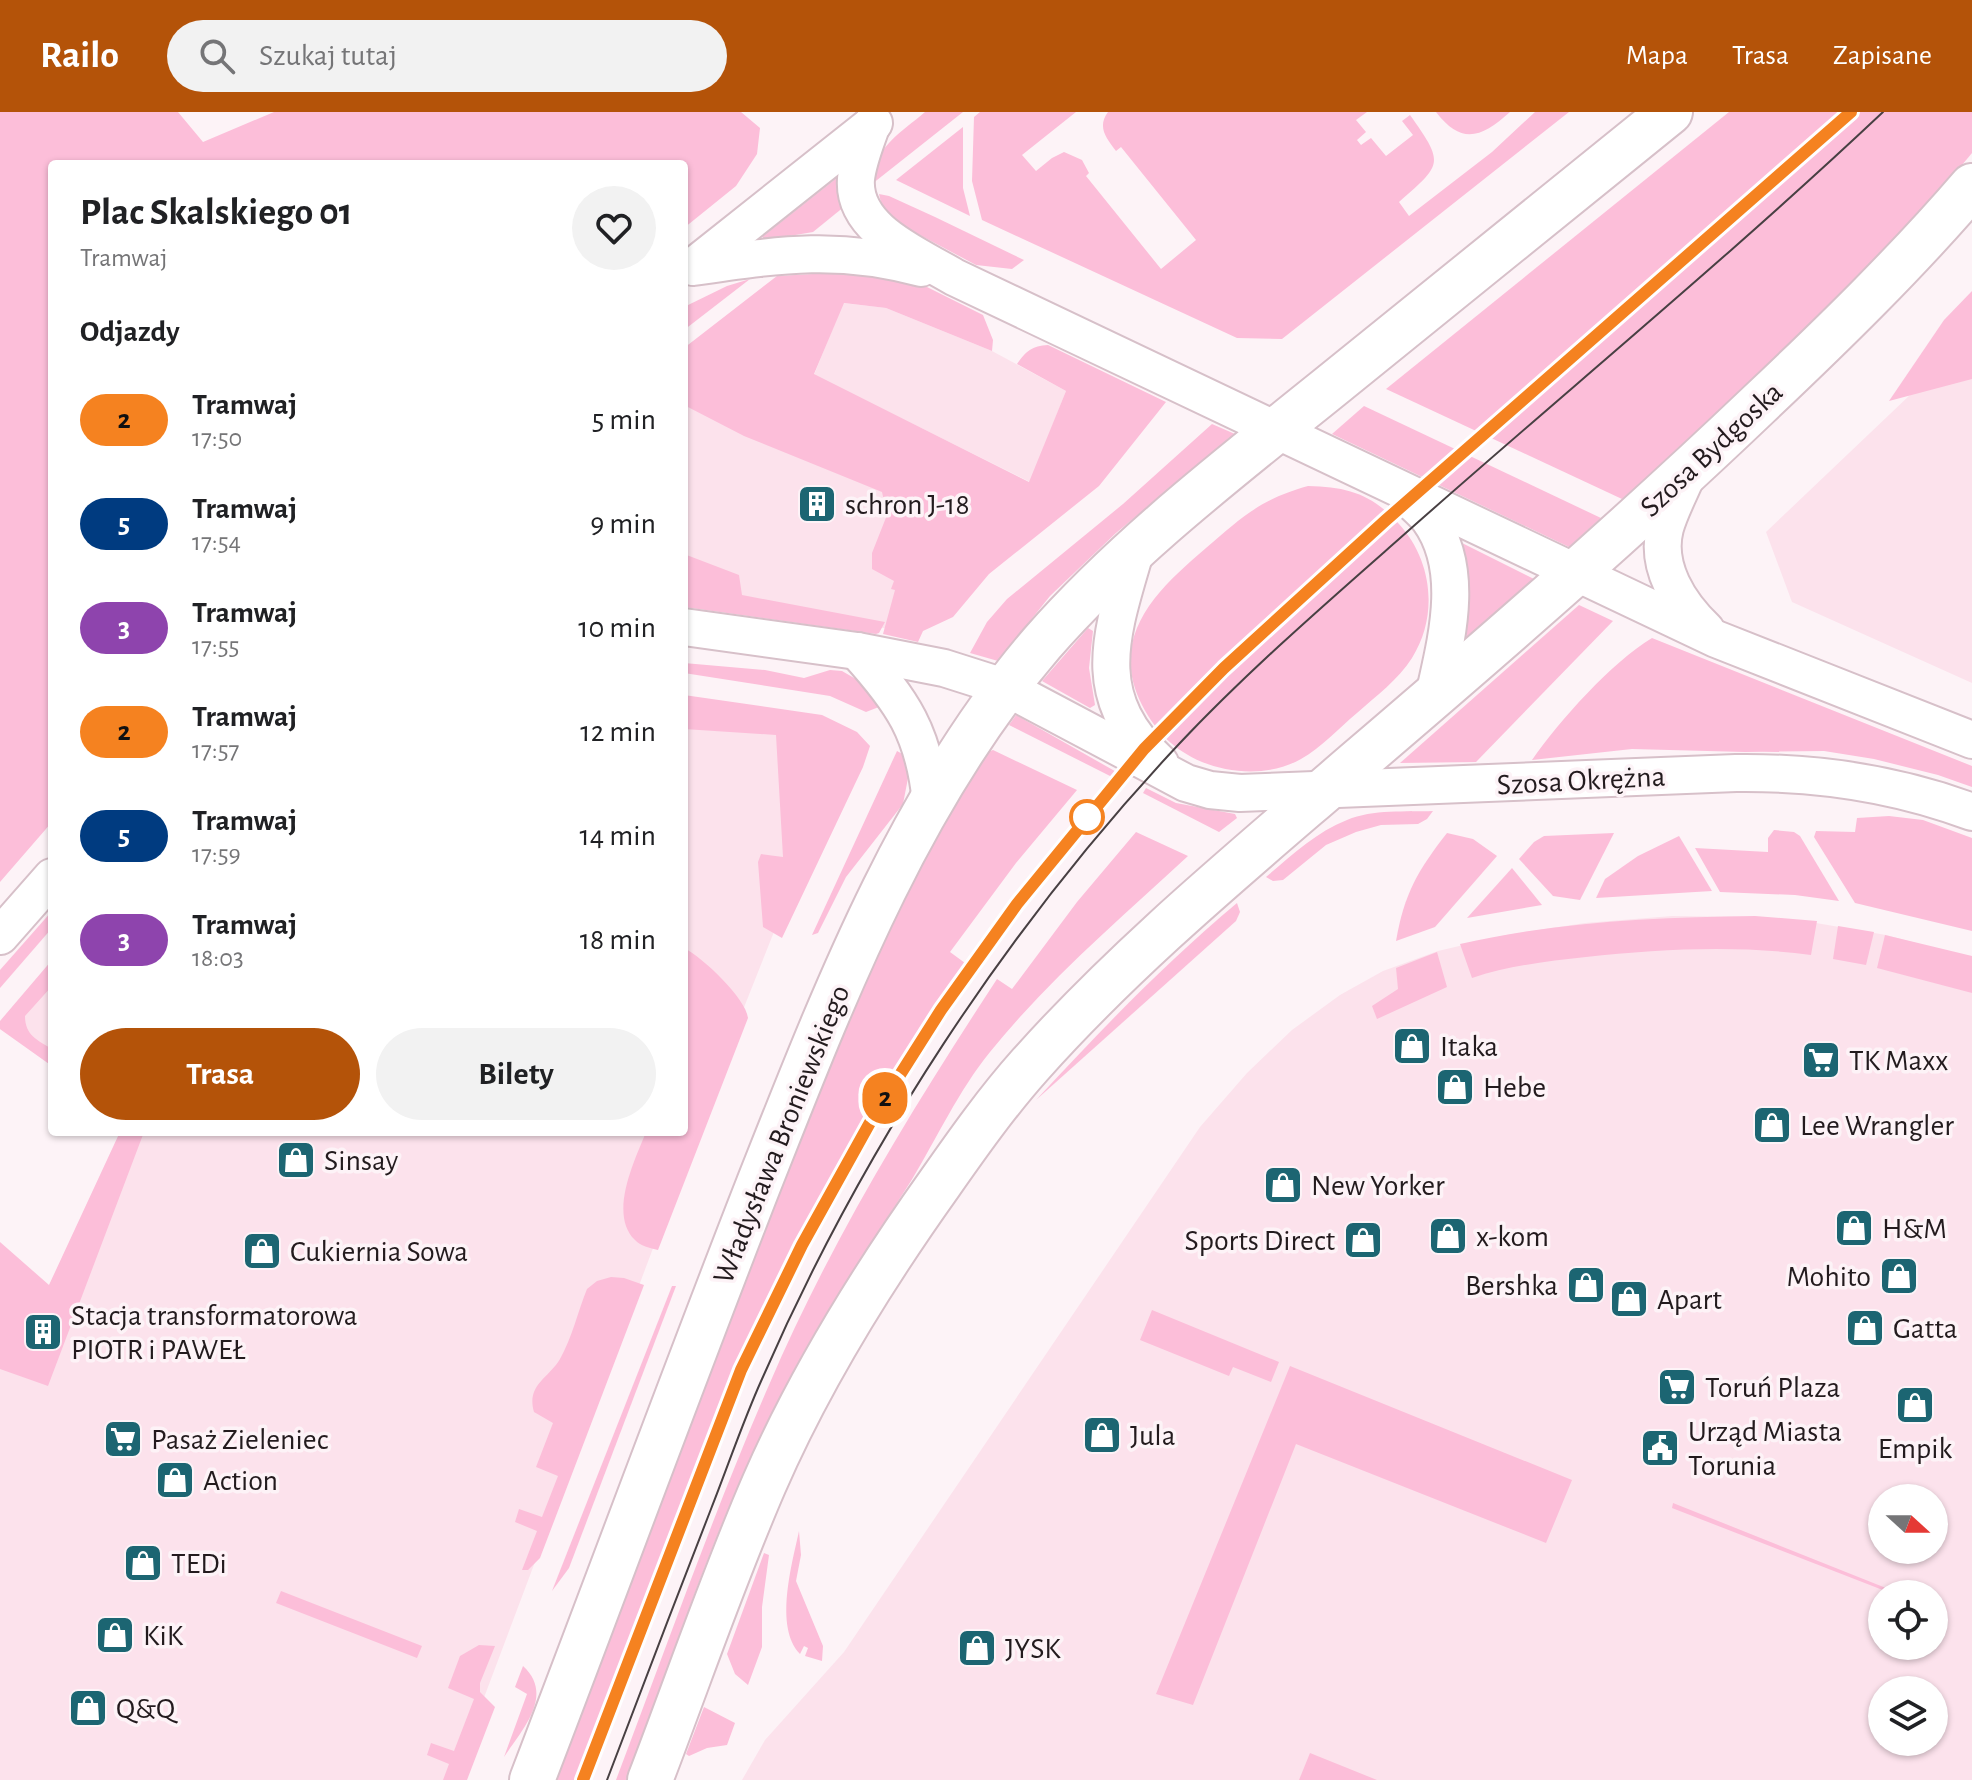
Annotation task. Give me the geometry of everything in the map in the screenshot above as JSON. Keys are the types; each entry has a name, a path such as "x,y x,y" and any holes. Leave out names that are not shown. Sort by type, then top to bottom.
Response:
{"main road":[{"path":"1136,549 1275,432 1670,112"},
{"name":"Szosa Bydgoska","path":"1434,696 1688,472 1814,352 1972,186"},
{"name":"Władysława Broniewskiego","path":"532,1780 730,1258 839,987 891,876 931,802 984,718 1044,641 1136,549"},
{"path":"650,1780 746,1527 787,1434 853,1315 910,1224 964,1149 1027,1068 1109,983 1434,696"}],"street":[{"path":"688,270 880,118"},
{"path":"880,118 858,165 855,183 860,203 869,220 882,233 954,277 1716,639 1972,740"},
{"path":"688,270 800,253 835,253 892,260 954,277"},
{"path":"1688,472 1665,529 1663,549 1676,595 1687,612 1716,639"},
{"path":"1391,484 1426,515 1442,542 1450,584 1446,638 1434,696"},
{"name":"Szosa Okrężna","path":"1136,549 1117,616 1110,657 1117,704 1128,727 1144,749 1186,783"},
{"name":"Szosa Okrężna","path":"688,628 857,651 941,667 1007,688 1186,783 1210,790 1240,793 1797,773 1887,786 1972,812"},
{"path":"857,651 895,694 908,716 928,772 931,802"},
{"path":"0,936 48,882"}],"shaded area":[{"path":"0,112 178,112 203,142 274,112 741,112 760,128 757,154 736,186 688,225 688,160 48,160 48,827 0,882"},
{"path":"925,112 963,112 872,184 873,172 882,151"},
{"path":"980,112 1076,112 1022,155 1036,171 1064,152 1082,160 1089,173 1086,176 1161,269 1196,240 1121,147 1116,151 1109,142 1103,128 1108,112 1367,112 1356,120 1366,132 1357,140 1361,145 1371,138 1386,156 1413,135 1402,121 1410,115 1429,144 1434,163 1424,179 1399,202 1409,216 1492,152 1535,112 1569,112 1282,339 1237,338 982,220 972,181 974,117"},
{"path":"1436,112 1510,112 1481,132 1463,134 1445,123"},
{"path":"1729,112 1972,112 1972,153 1824,314 1721,414 1622,499 1386,389"},
{"path":"963,127 963,188 970,216 896,180"},
{"path":"838,177 845,206 813,232 766,240 762,237"},
{"path":"879,194 1024,260 1012,269 976,265 884,216"},
{"path":"848,272 892,278 927,287 983,315 993,340 992,351 886,308 844,303 814,374 1029,482 1066,391 1017,364 1030,350 1048,345 1166,402 1099,486 989,574 953,617 923,631 918,642 883,634 895,590 891,589 894,581 872,569 872,553 887,515 882,492 744,436 688,407 688,345 777,276"},
{"path":"750,279 688,327 688,305 727,286"},
{"path":"1972,291 1972,379 1889,401 1944,320"},
{"path":"843,303 886,308 992,351 1066,391 1030,482 814,375"},
{"path":"1972,323 1972,683 1792,602 1766,532 1911,394"},
{"path":"688,355 967,462 898,631 688,589"},
{"path":"1364,406 1601,518 1569,547 1332,434"},
{"path":"1212,424 1235,434 1116,533 1050,596 998,661 970,653 987,622 1007,599 1123,504"},
{"path":"1308,486 1335,488 1369,499 1389,514 1410,538 1419,554 1428,588 1426,624 1421,641 1393,681 1323,744 1301,759 1264,771 1239,771 1202,762 1167,739 1142,705 1133,680 1130,657 1134,636 1155,598 1219,537 1265,503"},
{"path":"1460,542 1534,579 1466,638 1469,584 1467,563"},
{"path":"688,556 739,575 742,595 885,622 876,634 688,608"},
{"path":"1579,605 1613,621 1476,762 1400,763"},
{"path":"1088,628 1093,631 1089,668 1095,705 1090,708 1042,681"},
{"path":"1652,638 1972,766 1972,787 1874,759 1824,751 1632,749 1532,760 1587,693"},
{"path":"688,663 765,670 804,678 830,670 842,671 868,686 884,705 866,712 830,696 688,674"},
{"path":"688,696 822,715 857,732 870,746 782,938 763,927 758,862 761,854 783,857 776,735 688,729"},
{"path":"688,703 790,716 829,793 737,1025 453,1780 0,1780 0,1339 49,1286 118,1136 688,1136"},
{"path":"1016,715 1120,774 1116,779 1009,725"},
{"path":"993,750 1077,790 1016,863 950,952 965,963 876,1096 796,1241 731,1377 577,1780 555,1780 814,1102 852,1012 892,922 937,836 988,752"},
{"path":"897,751 906,756 909,773 903,804 846,877 818,933 812,935"},
{"path":"1146,788 1176,803 1235,814 1237,818 1219,832 1143,793"},
{"path":"1433,811 1418,824 1381,825 1326,845 1283,880 1273,881 1266,877 1314,838 1357,816"},
{"path":"1889,816 1923,820 1972,838 1972,931 1855,903 1814,837 1816,831 1855,832 1857,818"},
{"path":"1774,830 1794,832 1800,836 1839,901 1795,895 1720,892 1695,848 1768,852 1768,838"},
{"path":"1136,832 1188,856 1085,951 1012,1025 958,1098 911,1181 814,1334 761,1434 719,1531 626,1780 616,1780 748,1434 793,1332 846,1228 934,1077 997,979 1012,989 1077,902"},
{"path":"1447,833 1473,839 1497,856 1435,927 1396,941 1403,910 1414,883"},
{"path":"1614,833 1580,900 1553,896 1519,859 1544,836"},
{"path":"1679,836 1712,891 1596,898 1605,879 1638,856"},
{"path":"1512,868 1542,905 1467,918"},
{"path":"1237,903 1240,912 1236,921 1036,1100 1133,998"},
{"path":"48,916 48,933 0,988 0,970"},
{"path":"1672,916 1753,917 1816,923 1886,935 1972,958 1972,1780 742,1780 765,1740 844,1652 1200,1127 1247,1073 1292,1030 1340,995 1383,971 1438,951 1506,935 1585,923"},
{"path":"1755,916 1817,921 1811,955 1727,949 1642,952 1542,962 1472,978 1460,944 1533,930 1607,922"},
{"path":"1838,926 1874,932 1866,965 1833,959"},
{"path":"1885,935 1972,956 1972,993 1877,968"},
{"path":"688,951 722,979 740,1000 748,1018 658,1250 642,1245 627,1229 624,1202 644,1136 688,1136"},
{"path":"1437,952 1447,987 1377,1019 1372,1006 1398,989 1396,968"},
{"path":"48,965 48,990 25,1016 30,1032 48,1047 48,1063 0,1029 0,1021"},
{"path":"48,971 48,1063 0,1029"},
{"path":"118,1136 142,1136 48,1386 0,1369 0,1242 49,1285"},
{"path":"611,1277 644,1285 540,1558 528,1570 522,1570 537,1531 515,1522 519,1509 542,1517 558,1476 536,1467 553,1423 534,1412 533,1395 564,1351 587,1289 597,1281"},
{"path":"672,1286 676,1286 569,1568 552,1591"},
{"path":"1152,1310 1279,1362 1271,1382 1233,1367 1229,1376 1140,1340"},
{"path":"1290,1366 1572,1480 1546,1543 1296,1444 1193,1705 1156,1694"},
{"path":"1673,1503 1868,1581 1868,1584 1672,1508"},
{"path":"799,1531 801,1555 796,1581 823,1646 822,1661 805,1656 808,1648 804,1646 800,1654 788,1628 789,1577"},
{"path":"764,1553 769,1555 762,1607 762,1647 748,1685 735,1674 727,1654"},
{"path":"281,1591 422,1646 417,1658 276,1603"},
{"path":"479,1645 495,1646 480,1683 480,1692 495,1707 467,1780 443,1780 449,1764 427,1755 431,1743 454,1751 474,1699 448,1688 460,1656"},
{"path":"523,1666 532,1677 536,1700 526,1724 504,1757 527,1694 515,1687"},
{"path":"704,1707 735,1723 727,1745 707,1748 689,1756 686,1754"},
{"path":"1310,1753 1377,1780 1299,1780"}],"tram line":[{"name":"2","path":"583,1780 741,1370 802,1245 872,1119 941,1010 1017,904 1144,749 1224,668 1386,520 1851,112"},
{"path":"583,1780 741,1370 802,1245 872,1119 941,1010 1017,904 1144,749 1224,668 1386,520 1852,112"},
{"path":"607,1780 748,1411 802,1293 845,1208 893,1125 944,1044 1055,888 1179,744 1259,664 1764,221 1883,112"}],"place":[{"name":"schron J-18","path":"817,504"},
{"name":"Itaka","path":"1412,1046"},
{"name":"TK Maxx","path":"1821,1060"},
{"name":"Hebe","path":"1455,1087"},
{"name":"Lee Wrangler","path":"1772,1125"},
{"name":"Sinsay","path":"296,1160"},
{"name":"New Yorker","path":"1283,1185"},
{"name":"H&M","path":"1854,1228"},
{"name":"x-kom","path":"1448,1236"},
{"name":"Sports Direct","path":"1363,1240"},
{"name":"Cukiernia Sowa","path":"262,1251"},
{"name":"Mohito","path":"1899,1276"},
{"name":"Bershka","path":"1586,1285"},
{"name":"Apart","path":"1629,1299"},
{"name":"Gatta","path":"1865,1328"},
{"name":"Stacja transformatorowa PIOTR i PAWEŁ","path":"43,1332"},
{"name":"Toruń Plaza","path":"1677,1387"},
{"name":"Empik","path":"1915,1405"},
{"name":"Jula","path":"1102,1435"},
{"name":"Pasaż Zieleniec","path":"123,1439"},
{"name":"Urząd Miasta Torunia","path":"1660,1448"},
{"name":"Action","path":"175,1480"},
{"name":"TEDi","path":"143,1563"},
{"name":"KiK","path":"115,1635"},
{"name":"JYSK","path":"977,1648"},
{"name":"Q&Q","path":"88,1708"}]}
